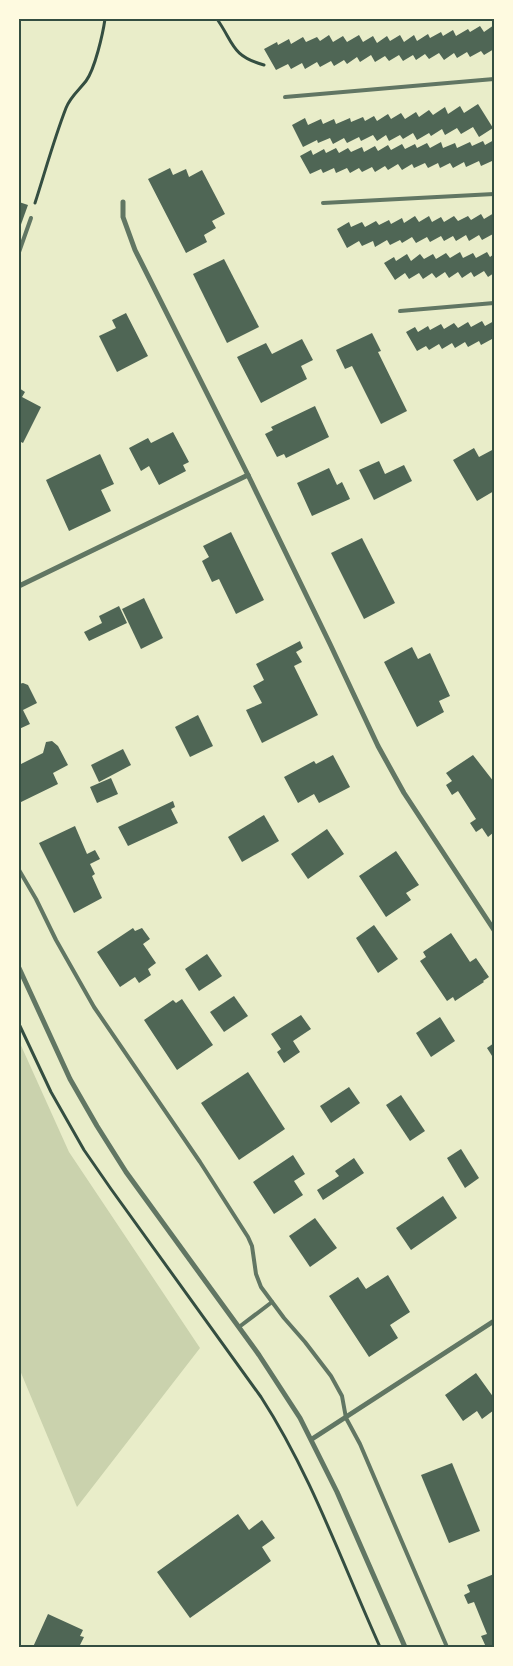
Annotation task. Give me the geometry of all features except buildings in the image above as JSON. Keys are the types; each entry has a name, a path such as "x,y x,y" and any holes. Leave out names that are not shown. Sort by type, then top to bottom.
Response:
{"street":[{"path":"123,202 123,217 135,250 248,475 378,746 404,793 494,930"},
{"path":"19,586 248,475"},
{"path":"19,968 70,1079 97,1126 136,1185 277,1381 312,1439 404,1647"},
{"path":"312,1439 494,1321"}],"lane":[{"path":"284,97 494,80"},
{"path":"323,204 494,194"},
{"path":"19,252 30,218"},
{"path":"400,311 494,303"},
{"path":"19,870 94,1007 200,1162 248,1237 252,1246 256,1274 262,1287 331,1376 342,1396 346,1418 360,1444 447,1647"},
{"path":"239,1327 272,1302"}],"path":[{"path":"30,218 66,106 76,91 87,80 105,19"},
{"path":"217,19 235,50 243,57 264,65"},
{"path":"19,1024 51,1092 84,1150 261,1397 304,1473 380,1647"}],"green space":[{"path":"19,1041 69,1152 200,1348 77,1507 19,1368"}]}
